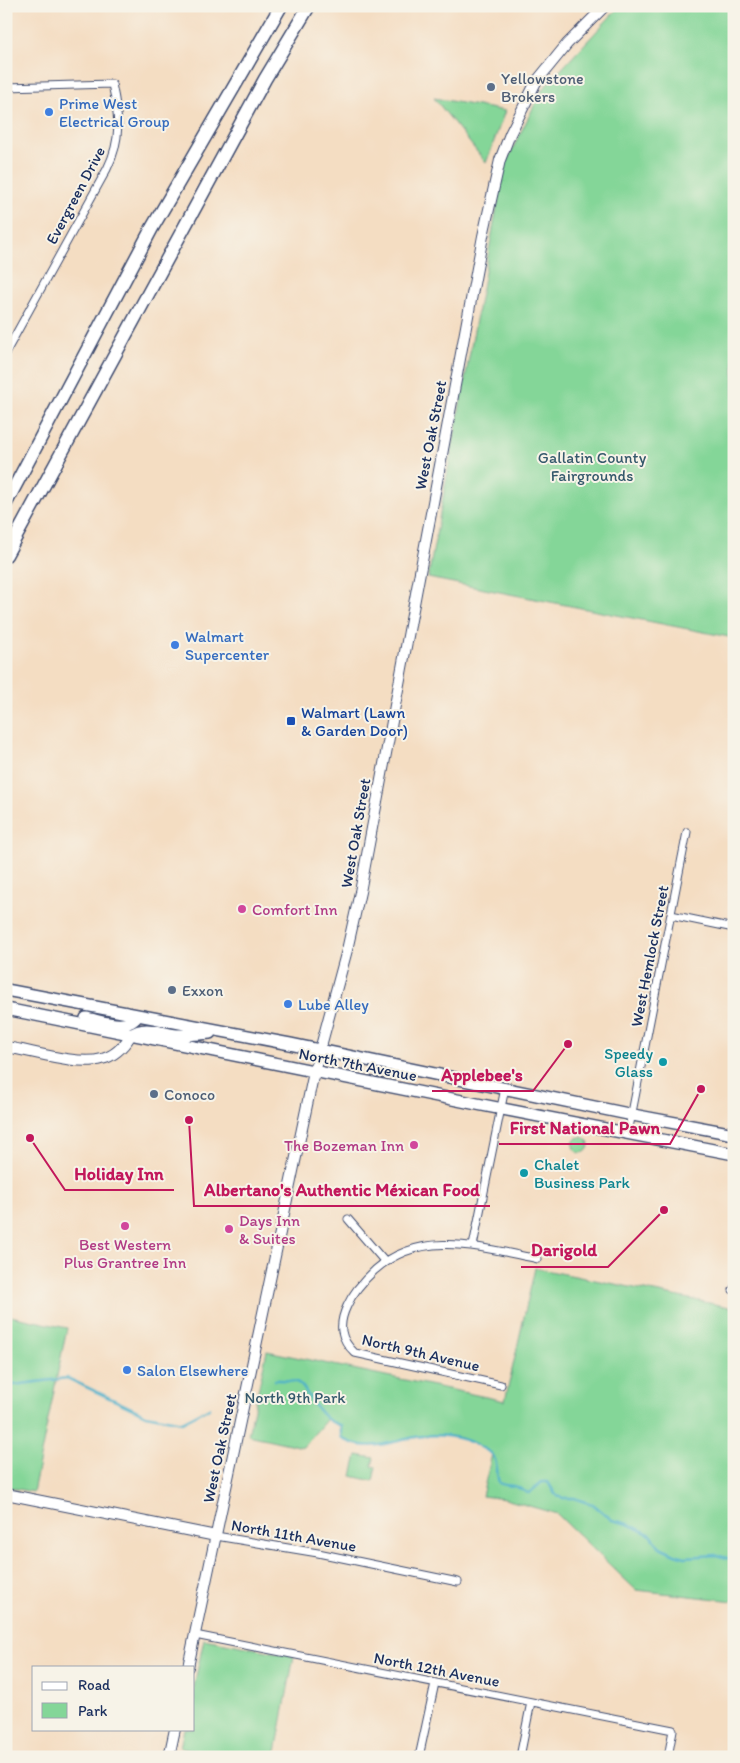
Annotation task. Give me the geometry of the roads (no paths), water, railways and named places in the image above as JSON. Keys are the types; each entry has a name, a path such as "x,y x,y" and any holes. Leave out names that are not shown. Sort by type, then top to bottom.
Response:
{"highway":[{"path":"6,503 152,228 281,6"},
{"path":"6,555 265,79 309,6"},
{"path":"6,563 30,509"}],"main road":[{"name":"North 7th Avenue","path":"6,990 320,1050 632,1115 734,1134"},
{"name":"North 7th Avenue","path":"11,1010 314,1072 734,1154"},
{"path":"11,1010 52,1012 122,1024 132,1022 138,1015"},
{"path":"131,1035 145,1029 179,1035 229,1032"}],"street":[{"name":"West Oak Street","path":"188,1666 314,1072 347,950 360,892 483,236 500,160 510,134 536,82 567,44 605,6"},
{"name":"Evergreen Drive","path":"6,87 112,84 117,107 118,128 114,155 107,169 6,352"},
{"name":"West Hemlock Street","path":"628,1133 687,832"},
{"path":"671,915 734,928"},
{"path":"6,1047 92,1061 111,1056 124,1046 131,1035"},
{"path":"474,1246 504,1088"},
{"path":"348,1219 385,1262"},
{"name":"North 9th Avenue","path":"501,1385 356,1353 346,1345 340,1331 345,1309 352,1295 385,1262 416,1247 447,1244 474,1246 538,1259"},
{"name":"North 11th Avenue","path":"6,1494 216,1536 318,1553 458,1582"},
{"name":"North 12th Avenue","path":"195,1635 673,1730 668,1757"},
{"path":"419,1757 434,1683"},
{"path":"520,1757 531,1702"},
{"path":"169,1757 174,1730"}],"waterway":[{"path":"6,1386 67,1378 146,1415 182,1422 209,1408"},
{"path":"275,1380 293,1381 302,1386 323,1415 341,1426 341,1437 350,1442 368,1446 432,1435 464,1440 492,1454 496,1461 499,1483 517,1487 529,1493 542,1482 548,1482 555,1494 563,1498 574,1498 594,1505 612,1520 628,1524 651,1535 660,1547 675,1554 685,1557 716,1555 734,1560"}],"place":[{"name":"Yellowstone Brokers","path":"491,87"},
{"name":"Prime West Electrical Group","path":"49,112"},
{"name":"Walmart Supercenter","path":"175,645"},
{"name":"Walmart (Lawn & Garden Door)","path":"291,721"},
{"name":"Comfort Inn","path":"242,909"},
{"name":"Exxon","path":"172,990"},
{"name":"Lube Alley","path":"288,1004"},
{"name":"Applebee's","path":"568,1044"},
{"name":"Speedy Glass","path":"663,1062"},
{"name":"First National Pawn","path":"701,1089"},
{"name":"Conoco","path":"154,1094"},
{"name":"Albertano's Authentic Méxican Food","path":"189,1120"},
{"name":"Holiday Inn","path":"30,1138"},
{"name":"The Bozeman Inn","path":"414,1145"},
{"name":"Chalet Business Park","path":"524,1173"},
{"name":"Darigold","path":"664,1210"},
{"name":"Best Western Plus Grantree Inn","path":"125,1226"},
{"name":"Days Inn & Suites","path":"229,1229"},
{"name":"Salon Elsewhere","path":"127,1370"}],"park label":[{"name":"Gallatin County Fairgrounds","path":"592,466"},
{"name":"North 9th Park","path":"295,1397"}]}
